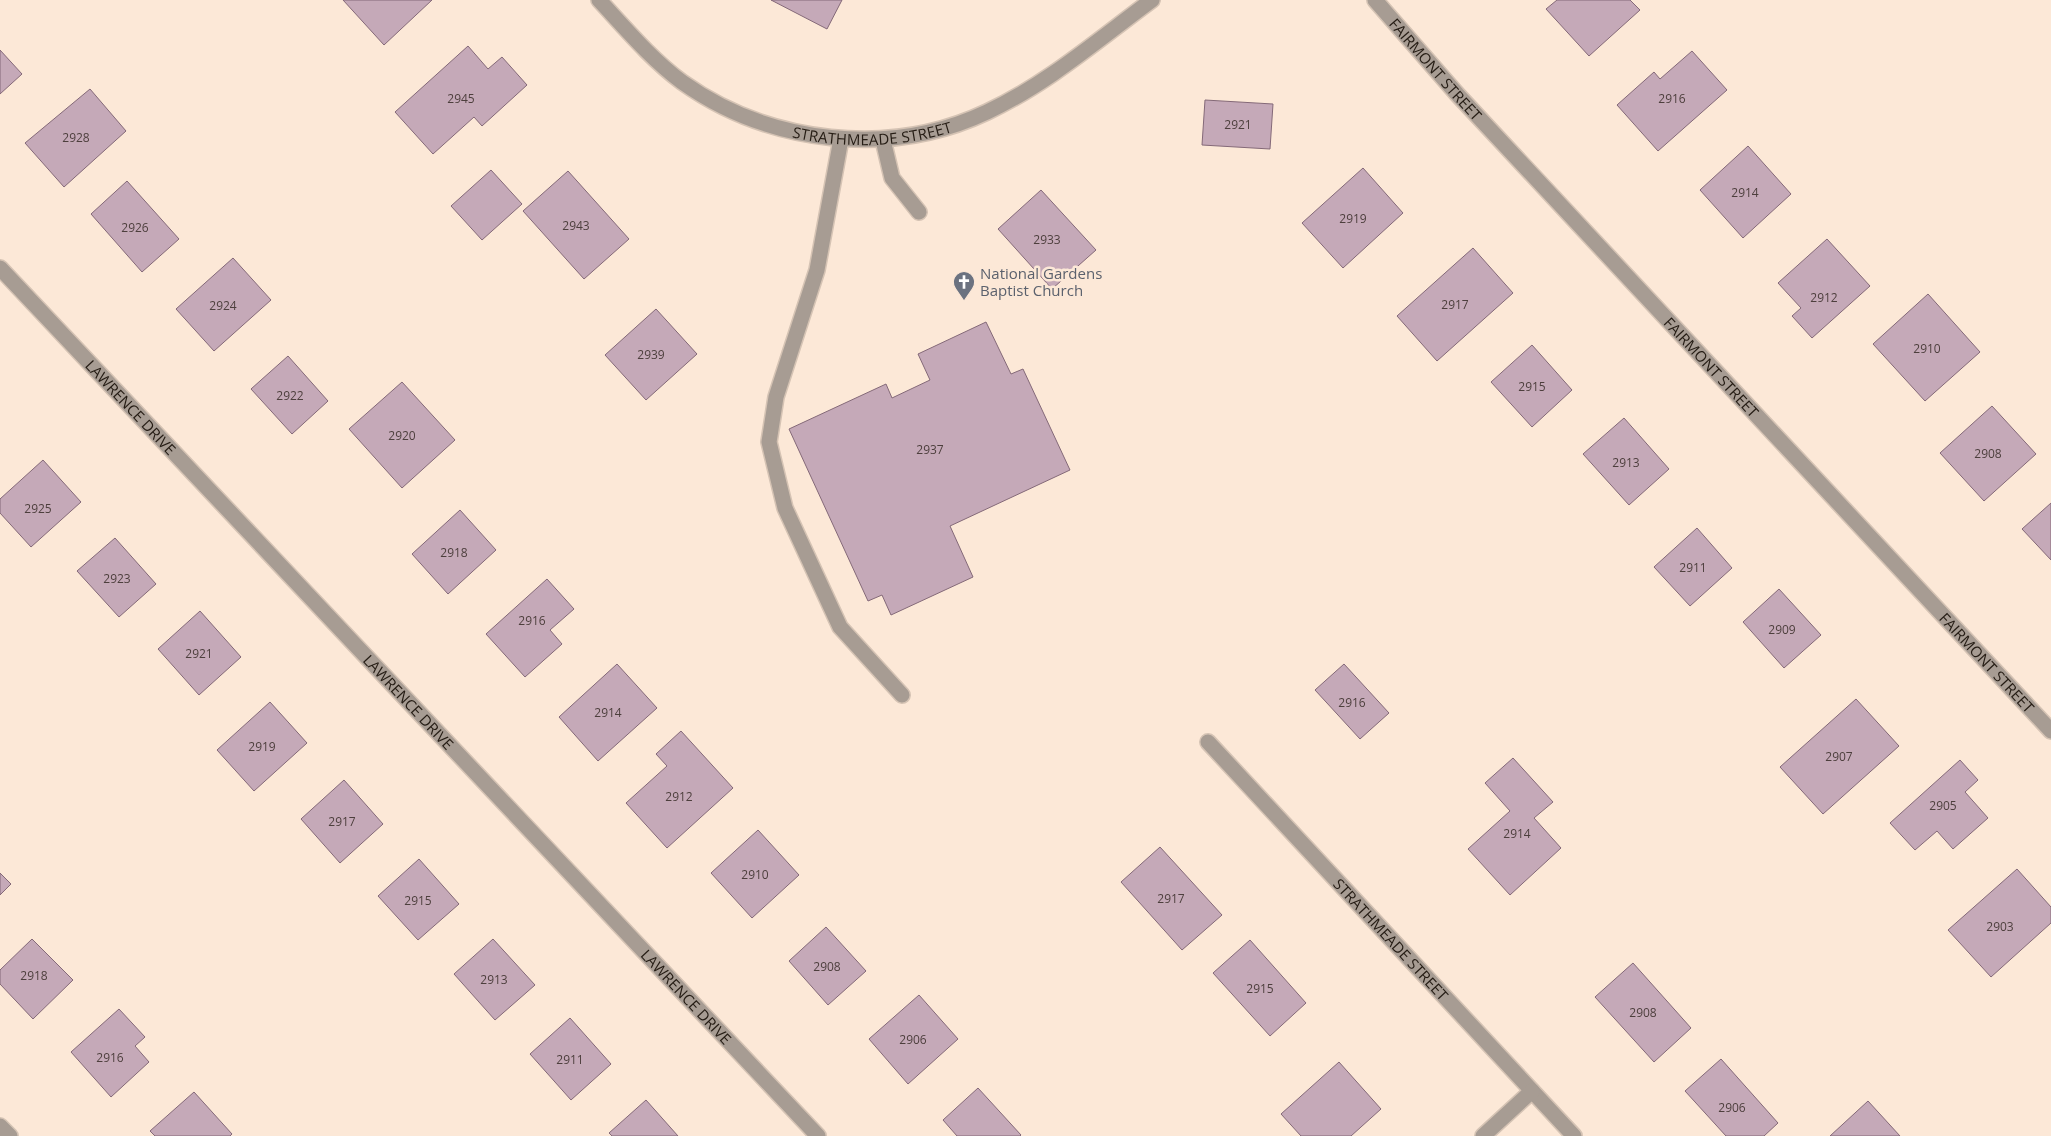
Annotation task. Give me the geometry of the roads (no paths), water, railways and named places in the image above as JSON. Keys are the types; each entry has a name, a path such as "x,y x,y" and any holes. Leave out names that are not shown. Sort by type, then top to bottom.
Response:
{"street":[{"name":"STRATHMEADE STREET","path":"599,0 643,47 682,82 728,109 775,128 829,138 883,140 936,130 987,113 1037,84 1152,0"},
{"name":"FAIRMONT STREET","path":"1375,0 1457,94 2051,730"},
{"path":"841,139 817,270 776,397 769,442 785,508 840,627 902,694"},
{"path":"883,140 892,178 919,212"},
{"name":"LAWRENCE DRIVE","path":"0,268 818,1136"},
{"name":"STRATHMEADE STREET","path":"1208,742 1574,1136"},
{"path":"1482,1136 1532,1091"},
{"path":"0,1126 10,1136"}],"place":[{"name":"National Gardens Baptist Church","path":"964,301"}]}
